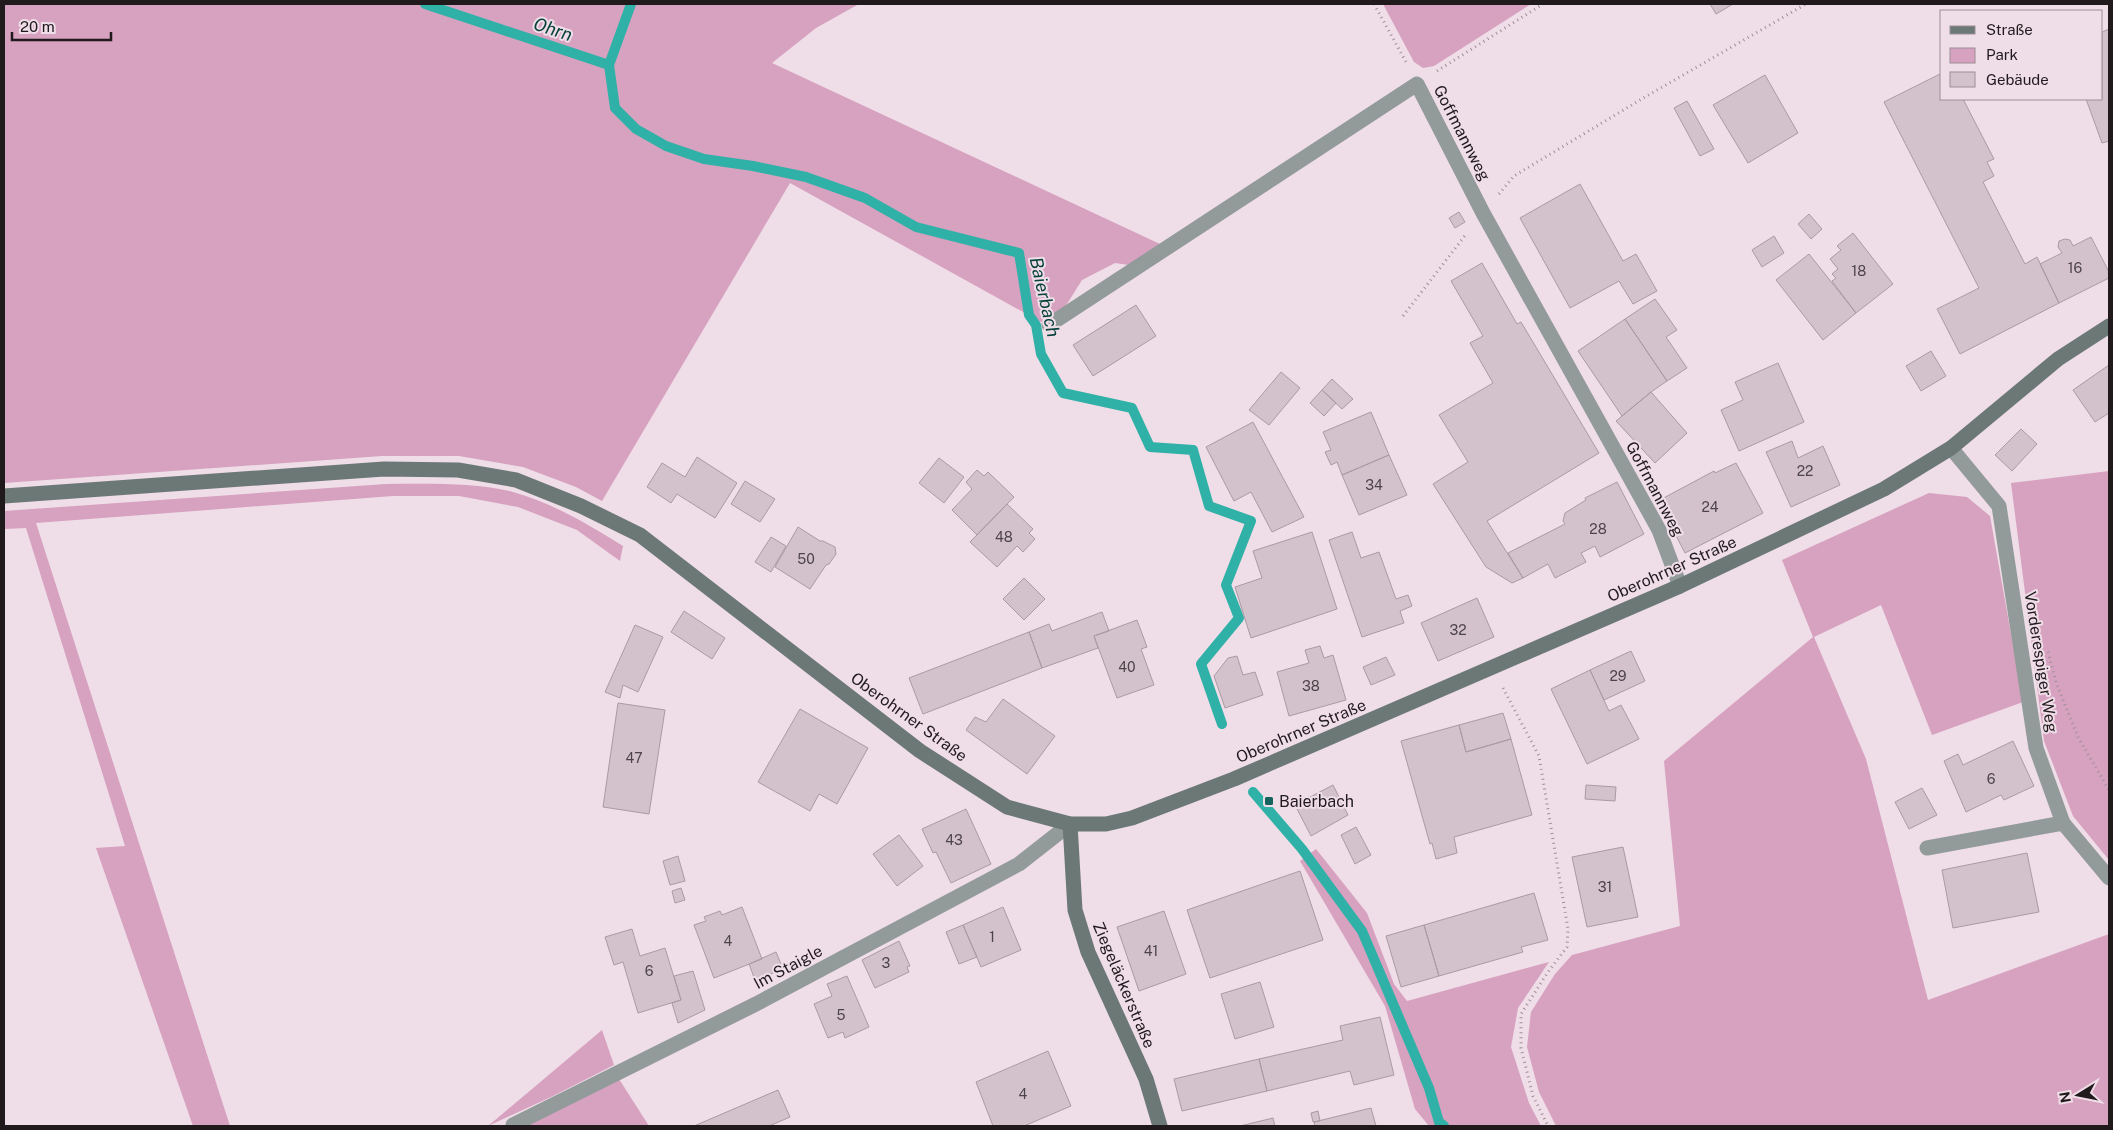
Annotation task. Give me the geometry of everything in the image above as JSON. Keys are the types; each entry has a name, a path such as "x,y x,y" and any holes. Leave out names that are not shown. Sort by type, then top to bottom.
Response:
{"main road":[{"name":"Oberohrner Straße","path":"4,496 384,469 458,470 516,480 581,506 640,535 920,751 1007,807 1070,824 1106,824 1132,818 1234,779 1680,586 1884,489 1951,448 2058,359 2109,326"},
{"name":"Ziegeläckerstraße","path":"1070,824 1075,910 1088,952 1146,1078 1160,1126"}],"street":[{"name":"Goffmannweg","path":"1049,325 1417,84 1483,212 1659,530 1680,586"},
{"name":"Vorderespiger Weg","path":"1951,448 1999,506 2036,748 2064,823 2109,878"},
{"path":"1927,848 2064,823"},
{"name":"Im Staigle","path":"512,1125 756,1004 1011,868 1070,824"}],"path":[{"path":"1374,4 1417,84 1543,4"},
{"path":"1403,316 1483,212 1514,176 1644,97 1806,4"},
{"path":"2047,647 2057,685 2078,737 2109,790"},
{"path":"1492,667 1539,756 1568,929 1567,948 1548,972 1521,1014 1521,1048 1533,1096 1548,1126"}],"green space":[{"path":"4,4 859,4 816,28 772,63 1160,244 1129,265 1115,263 1082,280 1052,328 790,183 602,501 576,487 523,467 459,456 382,456 4,483"},
{"path":"1383,4 1531,4 1434,66 1423,68 1414,62"},
{"path":"2109,471 2109,860 2073,816 2044,741 2011,483"},
{"path":"386,484 466,485 513,492 542,502 570,515 623,546 620,561 577,530 518,507 459,496 393,496 36,523 230,1126 193,1126 96,848 125,846 26,528 4,529 4,511"},
{"path":"1929,493 1967,497 1990,516 2023,702 1932,735 1881,605 1814,637 1866,759 1928,1000 2109,934 2109,1126 1556,1126 1539,1092 1527,1047 1531,1012 1555,974 1572,955 1680,926 1664,761 1813,637 1782,560"},
{"path":"1316,849 1367,913 1394,984 1407,1001 1549,962 1518,1008 1511,1047 1529,1103 1541,1126 1429,1126 1415,1109 1385,1006 1300,861"},
{"path":"602,1030 614,1065 488,1126"},
{"path":"619,1079 649,1126 524,1126"}],"building":[{"path":"1710,4 1733,4 1716,14"},
{"path":"2109,29 2109,141 2102,143 2086,100 2103,100 2103,32"},
{"path":"1940,74 1940,100 1964,100 1994,159 1987,162 1994,176 1983,182 2025,264 2037,257 2059,303 1960,354 1937,309 1979,288 1884,102"},
{"path":"1765,75 1798,133 1748,163 1713,105"},
{"path":"1687,101 1714,149 1700,156 1674,108"},
{"path":"1580,184 1623,261 1636,254 1657,291 1633,304 1619,281 1570,308 1520,218"},
{"path":"1459,212 1465,222 1455,228 1449,218"},
{"path":"1809,214 1822,229 1811,239 1798,224"},
{"path":"1853,233 1893,284 1856,313 1832,281 1836,278 1832,274 1838,269 1830,259 1841,250 1837,246"},
{"path":"1774,236 1784,253 1762,267 1752,250"},
{"path":"2091,237 2109,272 2109,278 2059,303 2040,264 2062,253 2058,247 2059,241 2070,240 2073,246"},
{"path":"1809,254 1856,313 1823,340 1776,280"},
{"path":"1482,263 1517,324 1521,322 1599,453 1487,521 1523,578 1512,583 1486,567 1433,484 1468,462 1439,415 1493,383 1470,343 1483,336 1451,281"},
{"path":"1655,299 1677,330 1666,337 1687,368 1667,381 1625,319"},
{"path":"1136,305 1156,336 1093,376 1073,345"},
{"path":"1625,319 1667,381 1622,416 1578,351"},
{"path":"1931,351 1946,376 1921,391 1906,366"},
{"path":"1778,363 1804,422 1739,451 1721,410 1743,400 1735,382"},
{"path":"2109,365 2109,413 2095,422 2073,390"},
{"path":"1281,372 1300,388 1269,425 1249,410"},
{"path":"1332,379 1353,399 1342,409 1322,390"},
{"path":"1322,390 1336,403 1324,416 1310,403"},
{"path":"1651,392 1687,433 1655,463 1616,421"},
{"path":"1371,412 1389,455 1342,475 1337,462 1331,465 1325,452 1331,450 1323,432"},
{"path":"1253,422 1304,517 1272,532 1251,492 1234,501 1206,447"},
{"path":"2021,429 2037,444 2012,471 1995,455"},
{"path":"1792,441 1798,458 1823,446 1840,485 1791,507 1766,452"},
{"path":"1389,455 1407,495 1359,515 1342,475"},
{"path":"697,457 737,483 715,518 677,494 671,503 647,487 662,463 685,477"},
{"path":"939,458 964,477 944,503 919,483"},
{"path":"1736,463 1763,513 1685,553 1658,501 1714,471 1715,473"},
{"path":"977,470 984,476 988,472 1014,497 977,535 952,510 972,489 966,482"},
{"path":"745,481 775,499 760,522 731,504"},
{"path":"1617,482 1644,534 1600,557 1595,546 1581,553 1586,562 1555,578 1548,564 1523,578 1508,553 1565,524 1563,521 1565,513 1586,500 1585,498"},
{"path":"1007,504 1033,529 1029,533 1035,539 1023,552 1017,546 997,567 970,542"},
{"path":"798,527 820,541 835,547 836,554 810,589 775,567"},
{"path":"1312,532 1337,609 1251,638 1235,587 1262,578 1253,551"},
{"path":"1352,532 1361,558 1379,552 1396,599 1408,595 1412,606 1400,611 1404,623 1362,637 1329,540"},
{"path":"771,537 786,546 771,572 755,562"},
{"path":"1024,578 1045,599 1024,620 1003,599"},
{"path":"1477,598 1494,637 1438,661 1421,623"},
{"path":"684,611 725,638 712,659 671,632"},
{"path":"1102,612 1109,631 1094,636 1098,648 1042,668 1029,632 1049,624 1052,631"},
{"path":"1137,620 1147,647 1141,649 1154,685 1117,698 1094,636"},
{"path":"635,625 663,637 638,692 623,685 620,698 605,692"},
{"path":"1029,632 1042,668 923,714 909,678"},
{"path":"1320,646 1324,658 1333,655 1346,700 1289,716 1277,672 1309,663 1305,650"},
{"path":"1631,651 1645,681 1604,700 1590,670"},
{"path":"1237,656 1243,675 1255,672 1263,695 1225,708 1214,676 1228,658"},
{"path":"1386,657 1395,675 1371,685 1363,667"},
{"path":"1590,670 1609,711 1621,705 1639,739 1587,764 1551,689"},
{"path":"1003,699 1055,736 1027,774 966,730 975,717 986,722"},
{"path":"618,703 665,710 649,814 603,807"},
{"path":"800,709 868,748 837,804 819,794 810,811 758,782"},
{"path":"1503,713 1511,739 1466,752 1459,725"},
{"path":"1459,725 1466,752 1511,739 1532,815 1454,837 1457,853 1436,859 1401,741"},
{"path":"2013,741 2034,786 2004,800 2001,795 1966,812 1944,761 1958,754 1963,765"},
{"path":"1333,785 1348,815 1311,836 1295,805"},
{"path":"1586,785 1616,787 1615,801 1585,799"},
{"path":"1922,788 1937,815 1909,829 1895,802"},
{"path":"966,809 991,864 951,883 936,852 933,853 922,829"},
{"path":"1356,827 1371,855 1355,864 1341,835"},
{"path":"899,835 923,866 897,886 873,854"},
{"path":"1623,847 1638,917 1587,927 1572,857"},
{"path":"2027,853 2039,912 1953,928 1942,870"},
{"path":"678,856 685,881 670,885 663,861"},
{"path":"1300,871 1323,940 1210,978 1187,910"},
{"path":"681,888 685,900 675,903 672,891"},
{"path":"1534,893 1548,940 1521,947 1523,952 1439,976 1424,925"},
{"path":"742,907 762,959 714,978 694,925 706,921 704,917 720,911 722,915"},
{"path":"1003,907 1021,950 981,967 963,925"},
{"path":"1164,911 1186,974 1139,991 1117,927"},
{"path":"963,925 977,957 959,964 946,932"},
{"path":"1424,925 1439,976 1401,987 1386,936"},
{"path":"632,929 640,956 665,948 681,1000 638,1013 623,962 614,965 605,937"},
{"path":"899,941 910,966 907,967 909,972 875,988 862,960"},
{"path":"776,952 783,969 755,980 749,964"},
{"path":"693,971 705,1010 678,1023 672,1003 681,1000 674,976"},
{"path":"847,976 869,1027 845,1038 843,1032 828,1038 814,1004 832,996 827,984"},
{"path":"1260,982 1274,1027 1235,1039 1221,994"},
{"path":"1380,1017 1394,1075 1354,1085 1350,1071 1267,1091 1259,1059 1343,1040 1340,1026"},
{"path":"1048,1051 1071,1106 1024,1126 993,1126 976,1082"},
{"path":"1259,1059 1267,1091 1182,1111 1174,1079"},
{"path":"778,1090 790,1117 769,1126 694,1126"},
{"path":"1371,1108 1376,1126 1315,1126 1314,1122"},
{"path":"1318,1111 1320,1121 1313,1122 1311,1113"},
{"path":"1273,1118 1275,1126 1240,1126"}],"waterway":[{"name":"Ohrn","path":"425,4 609,65 631,4"},
{"name":"Baierbach","path":"609,65 615,108 636,129 666,146 704,159 753,166 806,177 865,198 916,227 1019,253 1029,315 1036,325 1041,354 1063,393 1132,408 1150,447 1193,450 1209,506 1251,521 1226,585 1239,618 1201,664 1222,724"},
{"name":"Baierbach","path":"1253,792 1302,849 1362,931 1429,1088 1439,1122 1444,1126"}],"place":[{"name":"Baierbach","path":"1269,801"}]}
